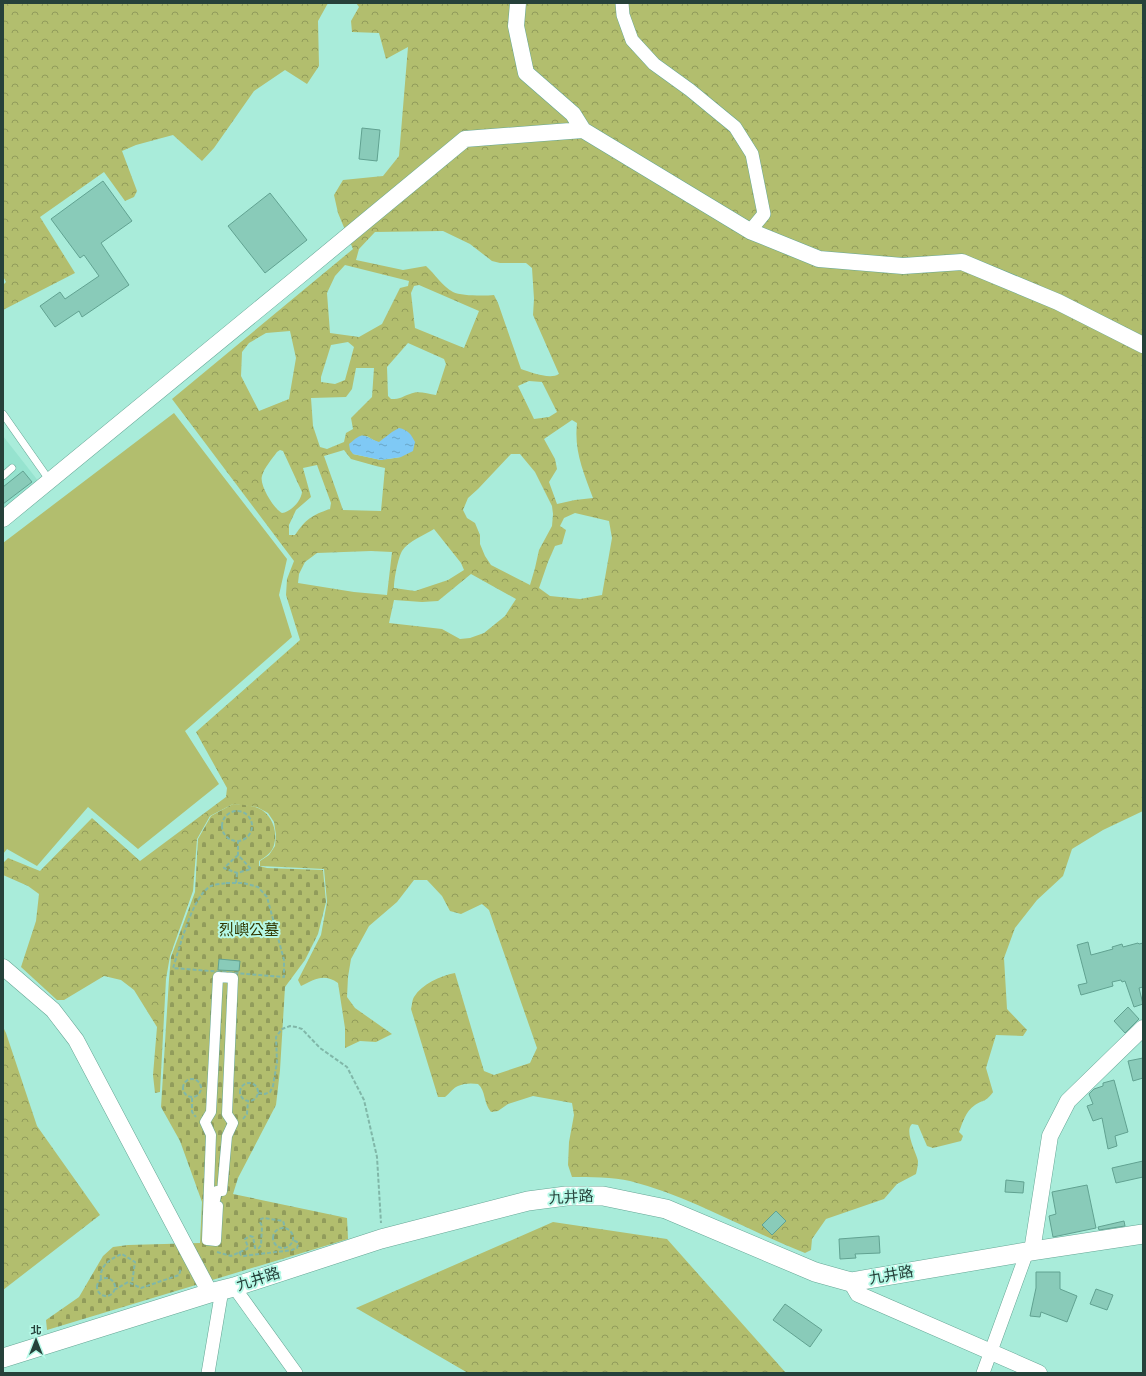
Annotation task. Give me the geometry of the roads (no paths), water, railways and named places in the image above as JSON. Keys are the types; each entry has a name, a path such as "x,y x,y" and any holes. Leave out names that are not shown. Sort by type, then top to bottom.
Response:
{"main road":[{"name":"九井路","path":"3,1358 381,1239 528,1201 566,1196 603,1196 666,1209 815,1272 851,1282 1029,1251 1143,1234"}],"street":[{"path":"518,3 516,26 526,73 573,114 583,130 750,231 819,259 903,266 962,262 1058,302 1143,345"},
{"path":"622,3 623,15 632,40 654,64 690,90 736,127 752,154 764,214 750,231"},
{"path":"3,519 465,139 583,130"},
{"path":"3,967 53,1010 76,1040 193,1260 222,1290 296,1373"},
{"path":"218,977 234,978 227,1114 233,1123 227,1136 222,1191 217,1191 214,1205 218,1206 216,1241 212,1241 207,1240 211,1135 206,1122 211,1112 218,977"},
{"path":"983,1373 1029,1251 1050,1136 1068,1101 1143,1028"},
{"path":"851,1282 858,1294 990,1353 1039,1373"},
{"path":"208,1373 222,1290"}],"lane":[{"path":"3,414 50,481"},
{"path":"3,476 12,468"}],"water":[{"path":"399,428 409,433 415,442 413,451 401,457 381,460 353,454 350,450 349,444 358,437 364,436 379,442"}],"park label":[{"name":"烈嶼公墓","path":"249,930"}]}
